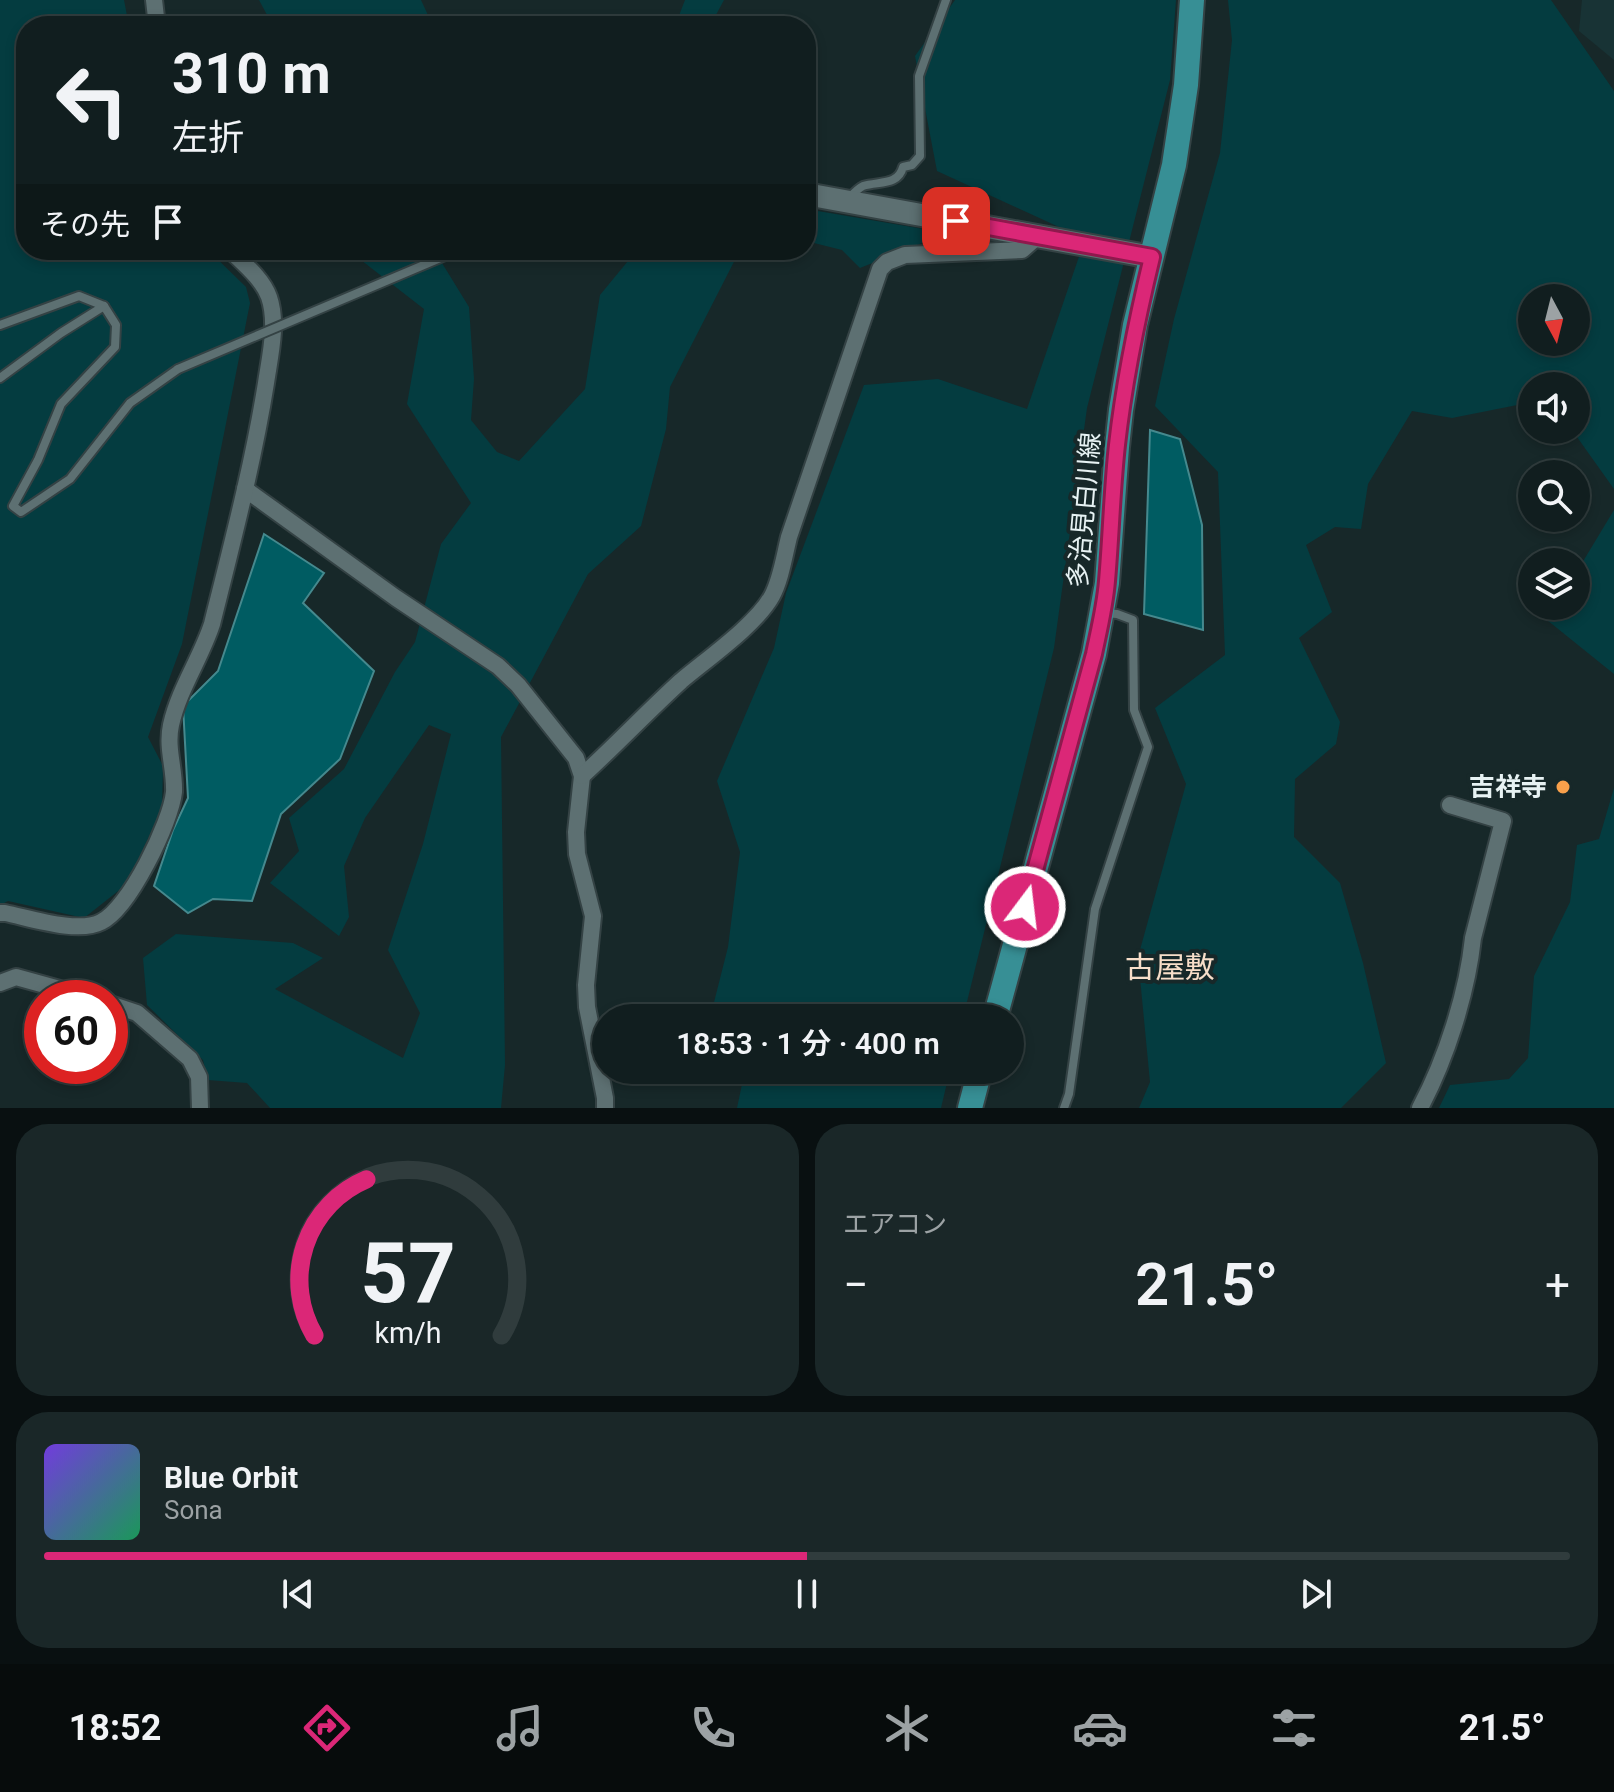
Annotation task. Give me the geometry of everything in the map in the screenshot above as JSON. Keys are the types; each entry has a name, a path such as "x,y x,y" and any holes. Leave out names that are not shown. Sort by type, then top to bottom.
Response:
{"main road":[{"name":"多治見白川線","path":"999,1004 1103,613 1121,410 1135,325 1176,152 1186,85 1192,0"},
{"path":"970,1108 976,1084"}],"street":[{"path":"816,196 1152,257"},
{"path":"582,776 659,702 743,629 772,597 789,537 880,269 887,262 905,255 1022,250 1038,236"},
{"path":"0,913 66,925 84,926 102,922 133,889 142,874 171,806 174,790 170,726 212,624 258,433 271,351 273,322 270,300 263,285 239,260"},
{"path":"245,489 396,598 498,666 518,685 576,758 582,776 576,832 577,854 593,916 586,985 587,1007 605,1108"},
{"path":"1420,1108 1453,1031 1503,821 1450,805"},
{"path":"0,983 16,977 27,980"},
{"path":"128,1010 137,1013 190,1059 199,1077 200,1108"}],"lane":[{"path":"846,201 860,187 896,180 903,167 912,165 920,156 919,76 946,0"},
{"path":"0,325 79,296 104,306 116,325 115,347 61,404 38,460 13,506 21,512 70,479 130,403 178,369 436,260"},
{"path":"0,378 104,306"},
{"path":"1064,1108 1069,1094 1095,909 1148,747 1134,710 1133,620 1103,613"}],"shaded area":[{"path":"0,0 124,0 127,16 16,16 16,260 218,260 246,287 250,303 182,644 148,737 163,766 162,808 127,884 84,918 8,901 0,905"},
{"path":"259,0 421,0 428,16 268,16"},
{"path":"685,0 724,0 715,16 679,16"},
{"path":"955,0 1176,0 1170,80 1087,408 1054,648 966,1004 714,1004 728,947 740,852 717,781 774,648 786,593 864,385 938,379 1027,409 1085,239 937,171 915,56"},
{"path":"1228,0 1551,0 1614,91 1614,489 1582,444 1590,444 1590,372 1518,372 1518,405 1452,418 1412,411 1368,484 1361,529 1335,527 1306,545 1332,612 1299,638 1340,722 1336,744 1295,779 1294,837 1340,883 1363,963 1386,1063 1341,1108 1139,1108 1150,1082 1138,957 1186,784 1155,708 1225,655 1218,472 1155,406 1174,319 1220,153 1232,40"},
{"path":"1582,0 1614,0 1614,60 1579,31"},
{"path":"816,211 947,233 860,268 842,250 816,244"},
{"path":"361,260 440,260 469,307 474,379 471,420 497,452 519,461 585,389 600,295 629,260 735,260 670,387 666,429 641,526 588,574 501,737 505,1065 501,1108 270,1108 247,1083 208,1080 203,1060 147,1005 143,958 176,934 293,943 323,958 275,989 403,1058 420,1013 388,950 423,844 451,734 429,725 365,818 344,866 349,917 339,936 270,883 299,851 289,818 344,769 395,672 415,642 441,544 471,503 407,404 424,309"},
{"path":"1150,430 1180,439 1202,525 1203,630 1144,614"},
{"path":"1614,510 1614,674 1547,620 1590,620 1590,550"},
{"path":"264,534 324,573 303,603 374,671 340,759 281,814 252,901 213,899 188,913 154,886 173,830 188,798 183,706 218,671"},
{"path":"1614,788 1614,1108 1439,1108 1450,1085 1509,1079 1528,1058 1534,976 1570,902 1577,845 1599,839"},
{"path":"742,1084 947,1084 941,1108 737,1108"}],"place":[{"name":"吉祥寺","path":"1563,787"}],"district":[{"name":"古屋敷","path":"1170,968"}],"route":[{"path":"956,221 1152,257 1135,325 1121,410 1103,613 1025,907"}]}
